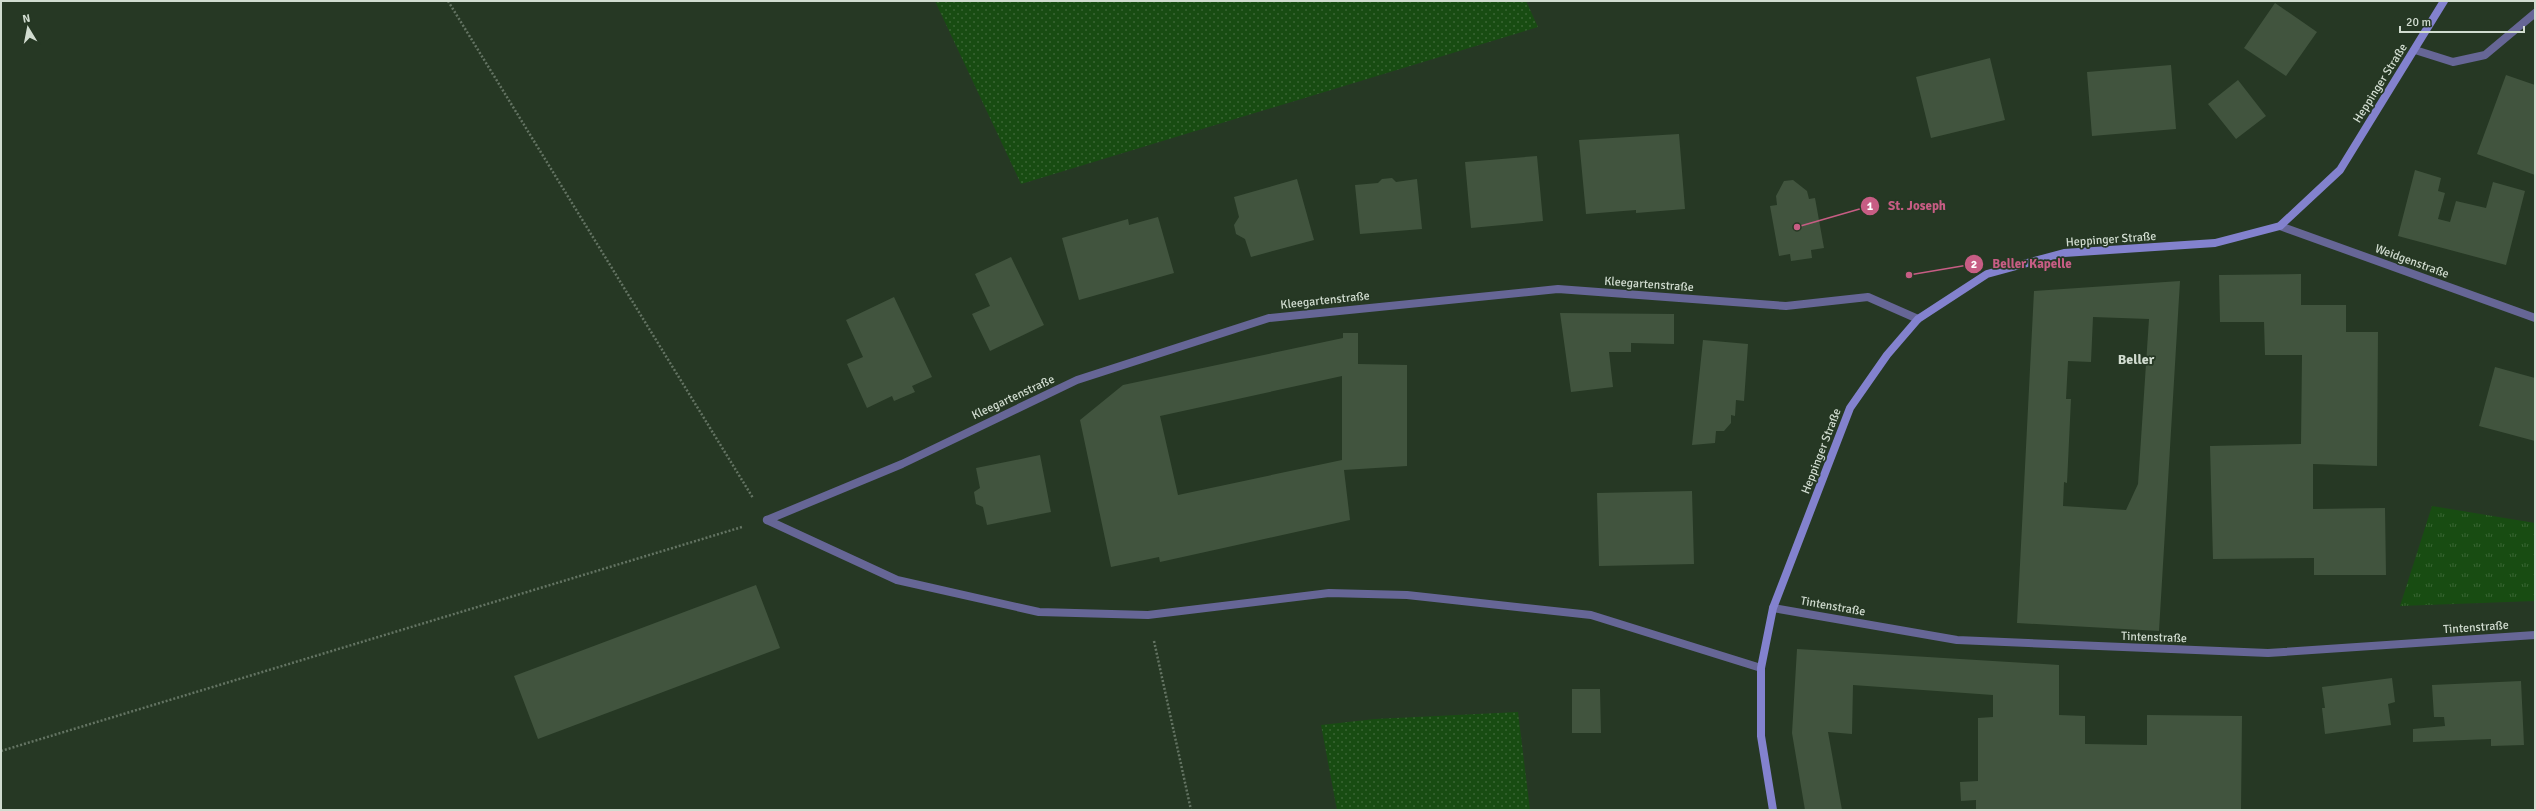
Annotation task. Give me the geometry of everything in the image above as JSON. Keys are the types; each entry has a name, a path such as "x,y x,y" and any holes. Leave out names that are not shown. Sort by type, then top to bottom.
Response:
{"main road":[{"name":"Heppinger Straße","path":"1773,810 1761,736 1761,668 1773,608 1850,408 1887,355 1918,319 1987,274 2064,253 2215,243 2280,226 2340,170 2444,1"}],"street":[{"path":"2415,50 2453,62 2485,55 2535,13"},
{"name":"Weidgenstraße","path":"2280,226 2535,318"},
{"name":"Kleegartenstraße","path":"767,520 902,464 1077,380 1269,318 1558,289 1786,306 1868,297 1918,319"},
{"path":"767,520 897,580 1039,612 1148,615 1329,593 1407,595 1591,615 1761,668"},
{"name":"Tintenstraße","path":"1773,608 1957,640 2268,653 2535,635"}],"path":[{"path":"1,751 767,520 448,1"},
{"path":"1148,615 1191,810"}],"green space":[{"path":"935,1 1526,1 1538,27 1021,184"},
{"path":"2432,506 2535,523 2535,601 2400,606"},
{"path":"1518,712 1530,810 1337,810 1321,725 1375,719"}],"building":[{"path":"2275,3 2317,32 2286,76 2244,48"},
{"path":"1990,58 2005,120 1931,138 1916,77"},
{"path":"2171,65 2176,129 2092,136 2087,72"},
{"path":"2506,75 2535,85 2535,175 2477,154"},
{"path":"2238,80 2266,116 2236,139 2208,104"},
{"path":"1679,134 1685,209 1636,213 1636,210 1586,214 1579,140"},
{"path":"1537,156 1543,221 1471,228 1465,162"},
{"path":"2415,170 2441,178 2438,191 2445,193 2438,219 2450,222 2456,201 2486,208 2493,182 2525,191 2506,265 2398,236"},
{"path":"1392,178 1396,182 1417,179 1422,229 1360,234 1355,185 1378,183 1382,179"},
{"path":"1297,179 1314,240 1251,257 1245,239 1236,234 1234,225 1239,217 1234,197"},
{"path":"1793,180 1807,191 1809,199 1815,198 1824,248 1811,250 1812,258 1791,261 1790,254 1779,256 1770,206 1777,205 1776,196 1784,181"},
{"path":"1158,217 1174,273 1079,300 1062,238 1128,219 1129,225"},
{"path":"1011,257 1044,325 990,351 972,314 990,306 975,274"},
{"path":"2301,274 2301,305 2346,305 2346,332 2378,332 2377,466 2313,464 2313,509 2385,508 2386,575 2314,575 2314,558 2213,559 2210,446 2301,444 2302,355 2265,355 2264,322 2220,322 2219,275"},
{"path":"2180,281 2159,631 2017,623 2034,291","holes":["2093,317 2149,319 2138,484 2126,510 2063,506 2064,482 2067,483 2071,399 2066,399 2068,361 2091,362"]},
{"path":"894,297 932,377 912,386 915,392 894,401 892,396 867,408 847,364 863,357 846,320"},
{"path":"1560,313 1674,314 1674,344 1631,343 1631,352 1609,352 1613,387 1571,392"},
{"path":"1343,333 1358,333 1358,364 1407,365 1407,466 1344,470 1350,520 1160,562 1159,557 1111,567 1080,420 1123,385 1343,338","holes":["1342,376 1342,460 1178,495 1160,416"]},
{"path":"1703,340 1748,344 1744,401 1736,400 1735,416 1731,415 1731,423 1724,431 1716,431 1715,443 1692,445"},
{"path":"2495,367 2535,378 2535,441 2479,426"},
{"path":"1040,455 1051,512 987,525 983,507 976,504 974,492 980,488 976,468"},
{"path":"1692,491 1694,564 1599,566 1597,493"},
{"path":"756,585 780,648 538,739 514,676"},
{"path":"1797,649 2059,665 2059,715 2085,716 2085,744 2147,745 2147,715 2242,716 2241,810 1976,810 1976,800 1961,801 1960,782 1978,781 1978,718 1993,717 1993,695 1853,685 1852,734 1828,732 1842,810 1805,810 1792,733"},
{"path":"2392,678 2395,702 2388,704 2391,725 2325,734 2322,708 2325,708 2322,687"},
{"path":"2521,681 2524,745 2491,746 2491,739 2413,742 2413,729 2445,726 2444,717 2434,717 2432,685"},
{"path":"1572,689 1600,689 1601,733 1572,733"}],"place":[{"name":"St. Joseph","path":"1797,227"},
{"name":"Beller Kapelle","path":"1909,275"}],"district":[{"name":"Beller","path":"2136,359"}]}
